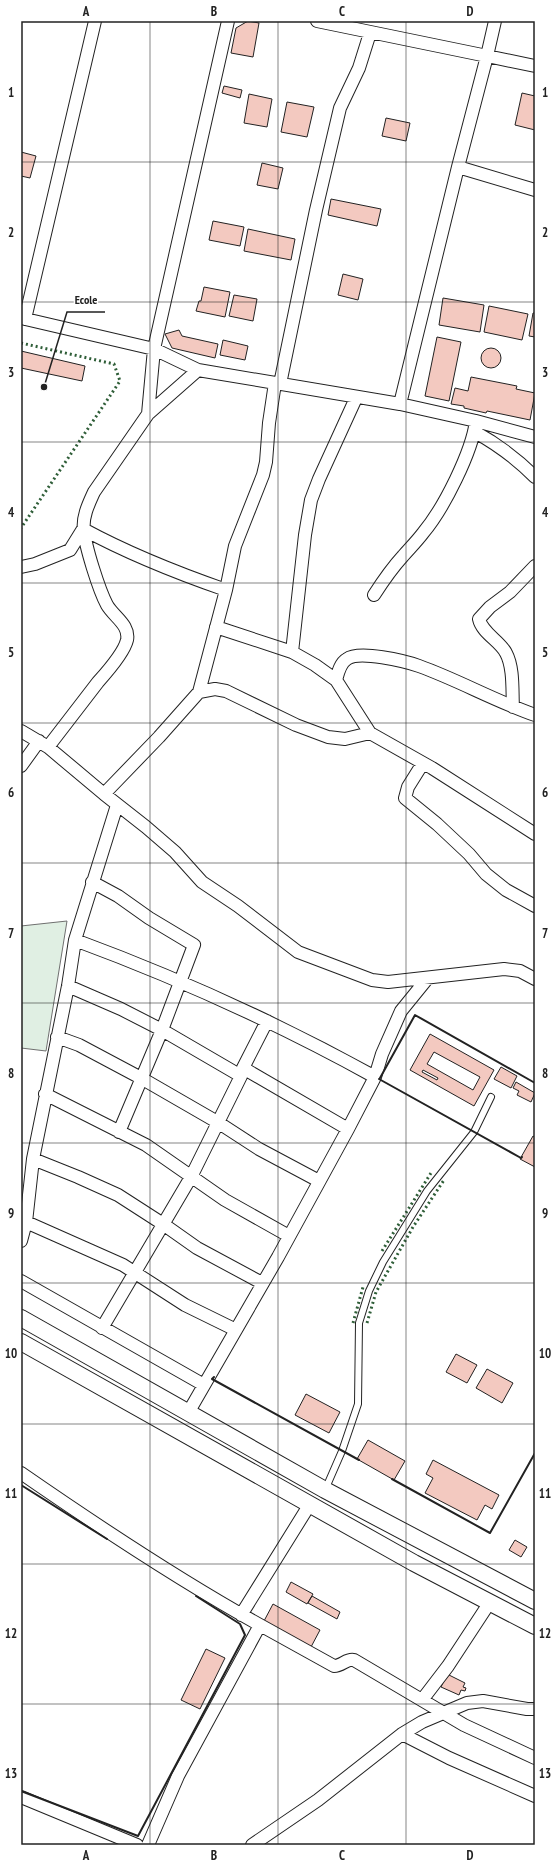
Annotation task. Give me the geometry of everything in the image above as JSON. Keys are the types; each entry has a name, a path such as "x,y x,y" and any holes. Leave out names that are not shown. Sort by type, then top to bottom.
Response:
{"street":[{"path":"95,21 23,319 154,350 198,370 356,398 400,404 476,426 535,437"},
{"path":"148,414 154,350 228,21"},
{"path":"317,21 535,66"},
{"path":"400,404 495,21"},
{"path":"104,794 159,737 199,692 226,590 235,546 263,475 266,462 269,423 340,108 359,68 370,33"},
{"path":"458,167 535,190"},
{"path":"21,567 35,564 70,550 83,529 87,506 94,492 148,414 198,370"},
{"path":"292,652 305,535 311,500 356,398"},
{"path":"476,426 492,441 517,459 535,477"},
{"path":"374,595 388,573 433,520 460,469 476,426"},
{"path":"83,529 132,554 172,571 226,590"},
{"path":"21,766 44,744 107,672 125,646 127,639 128,634 125,627 108,606 100,588 83,529"},
{"path":"512,707 510,663 507,654 482,625 479,619 490,607 510,592 535,566"},
{"path":"216,627 292,652 315,665 336,680 370,733 423,763 535,834"},
{"path":"336,680 342,663 353,656 392,659 419,666 512,707 535,715"},
{"path":"199,692 215,689 226,690 296,725 328,737 345,739 370,733"},
{"path":"21,731 44,744 175,852 202,882 238,906 298,952 372,980 388,982 427,979 504,969 520,971 535,979"},
{"path":"423,763 408,787 405,798 437,824 469,854 486,874 506,890 535,906"},
{"path":"21,1241 26,1222 33,1159 68,986 75,940 117,805"},
{"path":"92,882 118,896 149,918 193,943 194,947 120,1132"},
{"path":"75,940 122,957 267,1021 374,1077"},
{"path":"188,1413 348,1129 374,1077 382,1054 401,1011 427,979"},
{"path":"68,986 121,1009 348,1129"},
{"path":"102,1328 192,1177 267,1021"},
{"path":"57,1037 79,1045 141,1078 219,1123 259,1149 319,1181"},
{"path":"45,1094 146,1145 225,1200 288,1236"},
{"path":"33,1159 118,1195 197,1248 262,1283"},
{"path":"26,1222 53,1233 135,1272 185,1305 236,1330"},
{"path":"21,1281 204,1385"},
{"path":"21,1318 325,1490 535,1601"},
{"path":"21,1342 414,1562 535,1626"},
{"path":"21,1474 200,1592 241,1615 334,1666 339,1666 348,1660 354,1660 489,1738 535,1758"},
{"path":"241,1615 310,1504"},
{"path":"422,1700 448,1666 490,1602"},
{"path":"148,1845 178,1776 260,1625"},
{"path":"252,1845 318,1800 402,1734 422,1722 467,1703 483,1701 527,1709 535,1709"},
{"path":"402,1734 449,1758 535,1796"},
{"path":"21,1797 137,1845"}],"lane":[{"path":"325,1490 342,1451 358,1404 359,1323 369,1291 383,1262 427,1191 474,1132 491,1097"}],"green space":[{"path":"67,921 46,1051 21,1048 21,926"}],"building":[{"path":"248,21 259,23 253,57 231,53 236,28"},
{"path":"224,86 242,90 240,98 222,93"},
{"path":"522,93 535,96 535,130 515,125"},
{"path":"249,94 272,99 267,127 244,123"},
{"path":"287,102 314,107 307,137 281,132"},
{"path":"386,118 410,123 406,141 382,136"},
{"path":"21,152 36,156 30,178 21,176"},
{"path":"262,163 283,168 278,189 257,185"},
{"path":"331,199 381,209 377,226 328,215"},
{"path":"213,221 244,227 240,246 209,240"},
{"path":"248,229 295,239 291,260 244,251"},
{"path":"343,274 363,279 358,300 338,295"},
{"path":"204,287 230,292 225,317 196,311 199,301 201,301"},
{"path":"234,295 257,299 253,321 229,316"},
{"path":"443,298 484,305 480,332 439,325"},
{"path":"489,306 528,314 522,340 484,332"},
{"path":"533,313 535,313 535,337 529,336"},
{"path":"179,330 182,336 218,344 215,358 172,348 165,334"},
{"path":"437,337 461,342 449,401 425,396"},
{"path":"223,340 248,346 245,360 220,355"},
{"path":"491,348 498,351 501,358 498,365 491,368 484,365 481,358 484,351"},
{"path":"21,351 85,366 82,381 21,368"},
{"path":"471,377 517,386 516,389 535,393 530,420 487,411 486,413 464,408 464,406 451,404 455,388 468,391"},
{"path":"430,1034 494,1070 474,1106 410,1070","holes":["434,1052 480,1077 473,1090 427,1064","423,1070 438,1078 437,1080 422,1072"]},
{"path":"501,1067 517,1076 511,1088 494,1079"},
{"path":"516,1082 535,1093 531,1102 517,1095 519,1091 513,1088"},
{"path":"533,1136 535,1137 535,1167 520,1159"},
{"path":"456,1354 477,1365 467,1383 446,1372"},
{"path":"487,1369 513,1383 502,1403 476,1388"},
{"path":"306,1394 340,1412 329,1433 295,1415"},
{"path":"368,1440 405,1461 394,1480 357,1459"},
{"path":"433,1460 499,1495 492,1509 485,1505 477,1520 425,1493 433,1478 426,1474"},
{"path":"515,1540 527,1547 521,1557 509,1550"},
{"path":"291,1582 313,1594 307,1604 286,1592"},
{"path":"312,1596 340,1612 337,1619 308,1603"},
{"path":"273,1604 320,1630 311,1647 264,1621"},
{"path":"206,1649 225,1658 200,1709 181,1700"},
{"path":"447,1674 465,1683 463,1687 466,1688 465,1691 461,1690 459,1695 441,1687"}],"hedge":[{"path":"21,343 114,364 120,381 21,528"},
{"path":"382,1251 431,1173"},
{"path":"367,1323 376,1292 413,1227 444,1180"},
{"path":"353,1323 363,1287"}],"wall":[{"path":"380,1078 415,1015 535,1083"},
{"path":"379,1079 521,1158 522,1157"},
{"path":"214,1377 212,1379 359,1460"},
{"path":"392,1479 490,1533 535,1453"},
{"path":"21,1485 107,1539"},
{"path":"21,1791 138,1836 245,1635 240,1624 196,1596"}],"place":[{"name":"Ecole","path":"44,387"}]}
